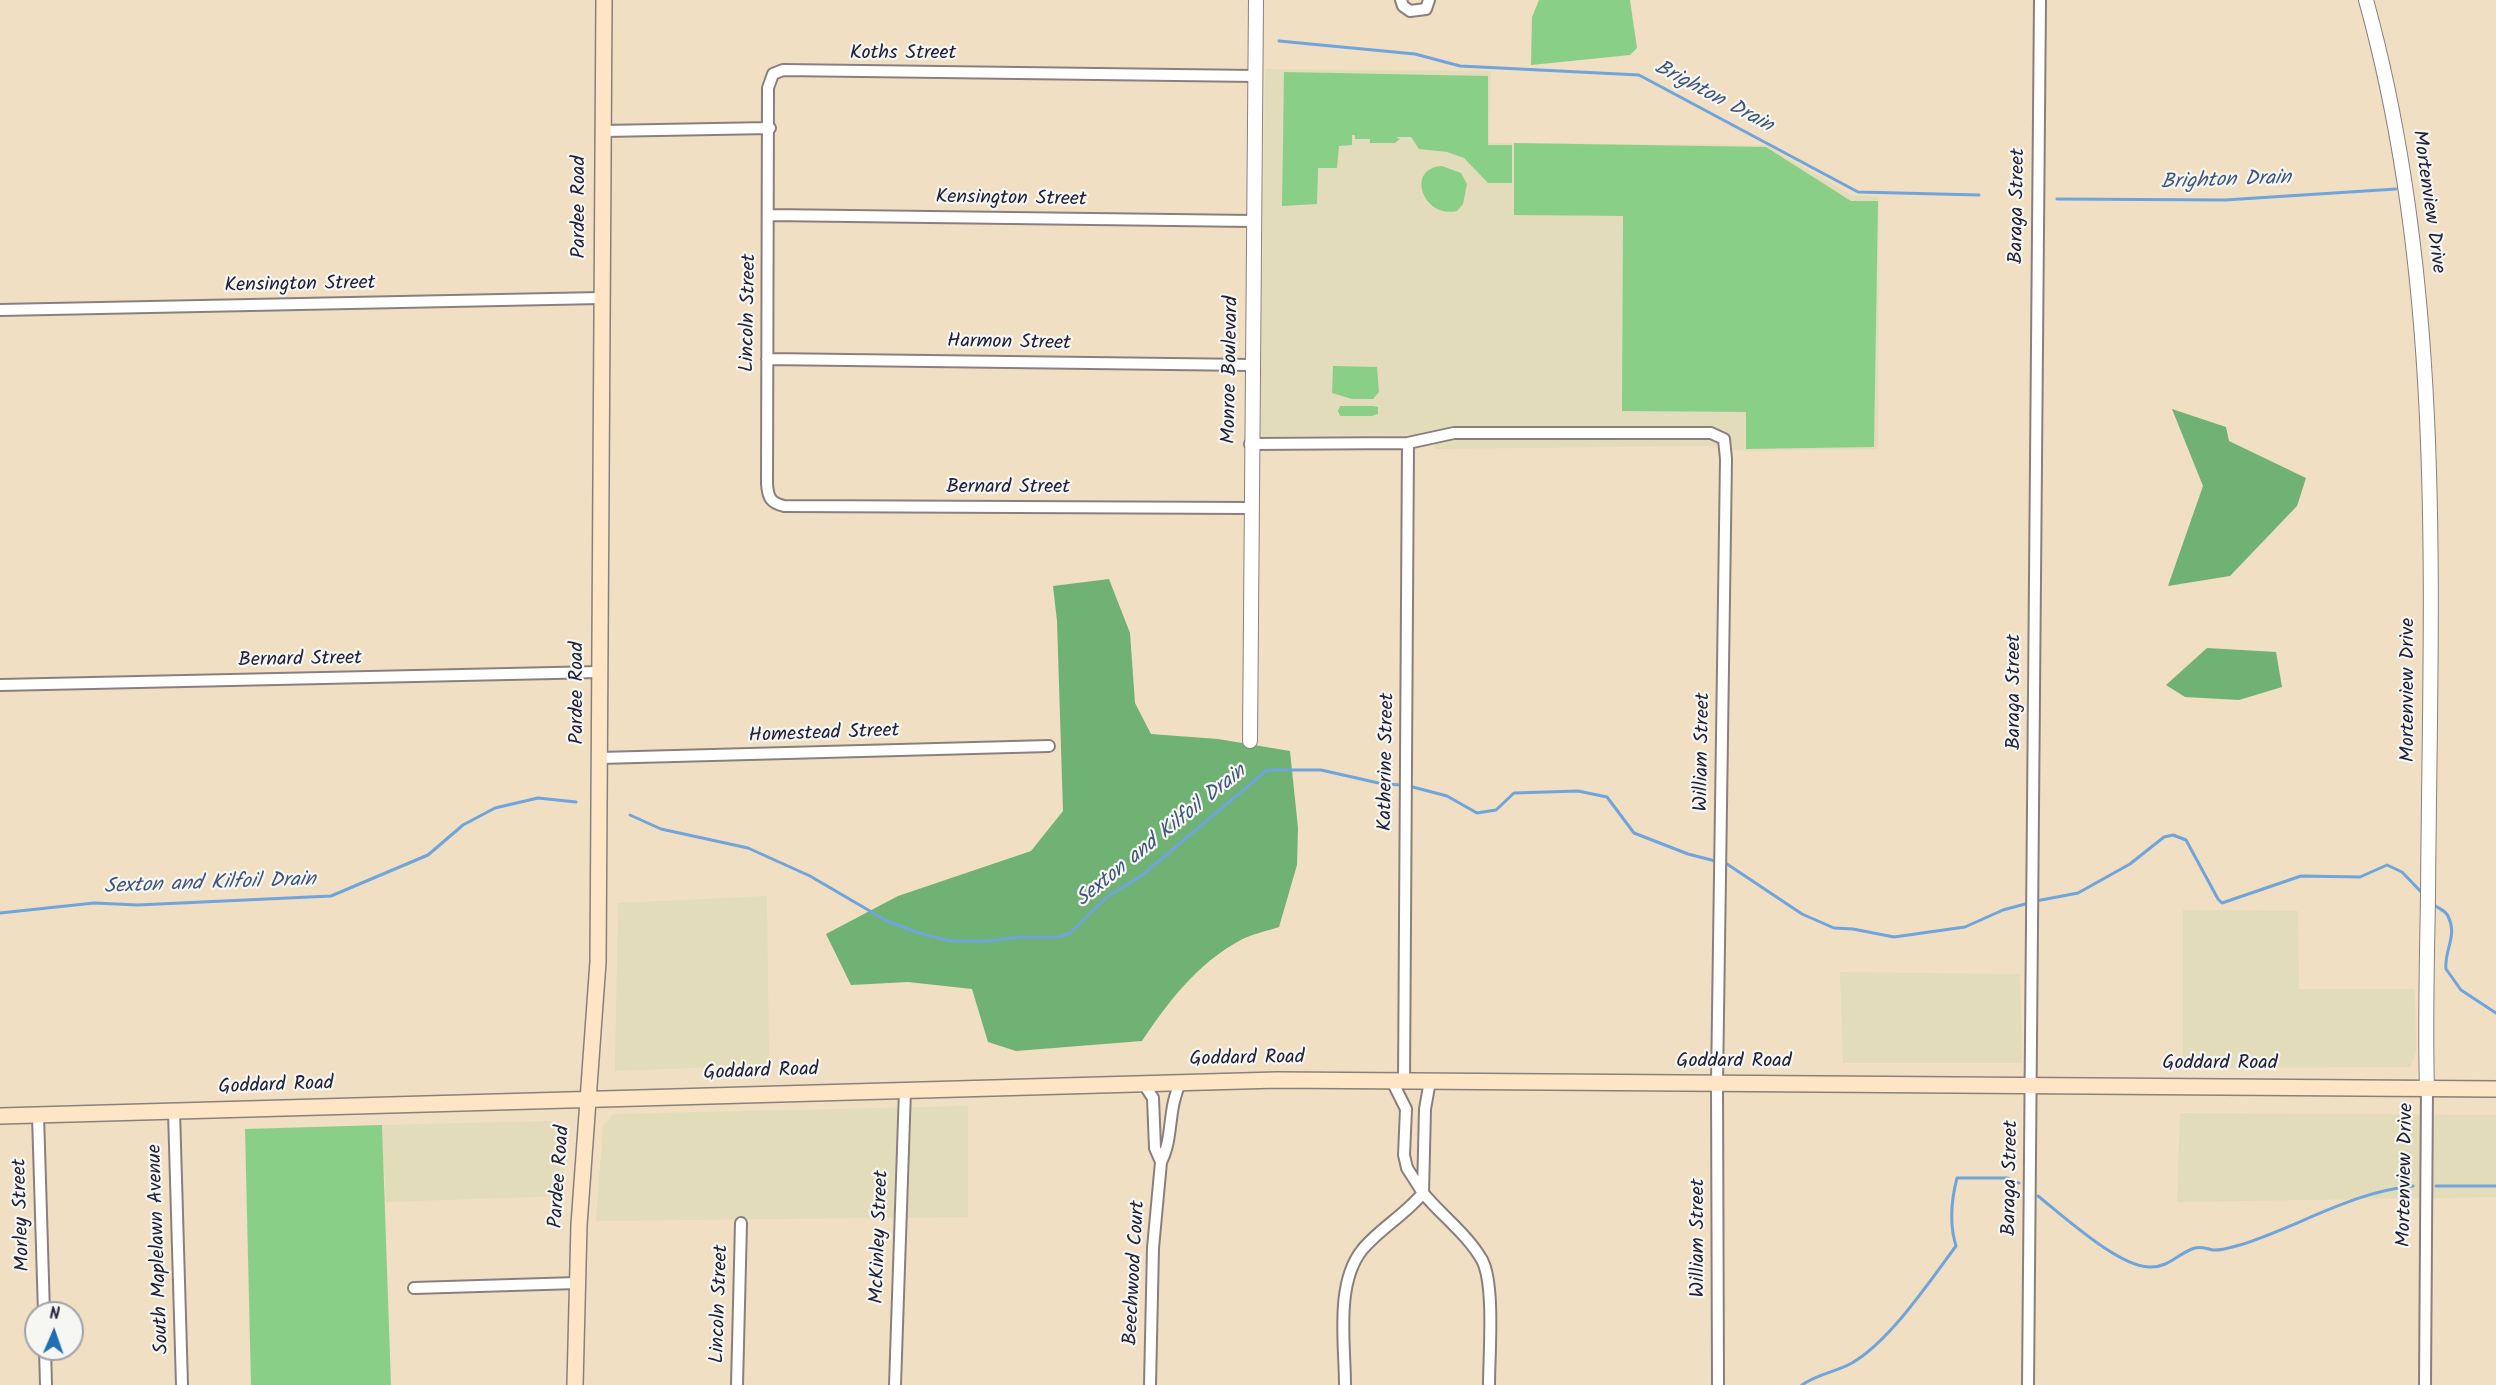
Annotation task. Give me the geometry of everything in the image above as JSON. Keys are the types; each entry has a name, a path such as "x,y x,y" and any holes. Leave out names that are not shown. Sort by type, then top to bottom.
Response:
{"main road":[{"name":"Pardee Road","path":"575,1385 577,1283 598,962 604,0"},
{"name":"Goddard Road","path":"0,1116 1181,1082 1430,1080 2496,1089"}],"street":[{"name":"Monroe Boulevard","path":"1250,741 1250,444 1256,0"},
{"path":"1401,0 1403,6 1418,12 1426,9 1429,0"},
{"name":"Baraga Street","path":"2028,1385 2040,0"},
{"name":"Mortenview Drive","path":"2366,0 2400,138 2423,320 2430,499 2425,1385"},
{"name":"Koths Street","path":"770,128 769,83 773,74 783,70 1255,76"},
{"path":"603,131 770,128"},
{"name":"Lincoln Street","path":"769,498 767,359 770,128"},
{"name":"Kensington Street","path":"769,215 1253,221"},
{"name":"Kensington Street","path":"0,310 601,298"},
{"name":"Harmon Street","path":"767,359 1251,364"},
{"name":"William Street","path":"1408,443 1454,433 1711,433 1724,439 1726,459 1717,1083 1718,1385"},
{"path":"1250,444 1408,443"},
{"name":"Katherine Street","path":"1408,443 1406,795 1398,1081 1406,1109 1404,1140 1407,1168 1423,1193 1476,1250 1483,1262 1489,1285 1489,1385"},
{"name":"Bernard Street","path":"769,498 784,506 1250,508"},
{"name":"Bernard Street","path":"0,685 600,672"},
{"name":"Homestead Street","path":"600,758 1049,746"},
{"path":"1345,1385 1345,1292 1349,1273 1361,1251 1410,1208 1423,1193 1425,1109 1430,1080"},
{"name":"Beechwood Court","path":"1150,1385 1153,1248 1161,1162 1169,1146 1173,1096 1181,1082"},
{"name":"Beechwood Court","path":"1143,1083 1153,1098 1155,1148 1161,1162"},
{"name":"McKinley Street","path":"895,1385 904,1090"},
{"name":"South Maplelawn Avenue","path":"174,1111 182,1385"},
{"name":"Morley Street","path":"38,1115 44,1301"},
{"name":"Lincoln Street","path":"736,1385 741,1223"},
{"path":"414,1288 577,1283"},
{"path":"45,1361 46,1385"}],"shaded area":[{"path":"1265,69 1491,71 1489,143 1766,145 1851,195 1879,197 1878,449 1745,451 1708,446 1435,449 1434,435 1260,436"},
{"path":"767,896 769,1065 615,1071 618,903"},
{"path":"2183,910 2298,911 2299,989 2415,989 2416,1052 2410,1067 2183,1068"},
{"path":"1840,972 2020,974 2022,1063 1843,1063"},
{"path":"968,1106 968,1217 596,1221 603,1126 613,1114"},
{"path":"2180,1113 2496,1115 2496,1197 2177,1202"},
{"path":"550,1121 564,1126 563,1196 386,1202 382,1125"}],"green space":[{"path":"1539,0 1630,0 1637,48 1630,55 1531,65 1532,17"},
{"path":"1284,72 1488,76 1488,145 1512,145 1512,183 1488,183 1464,158 1447,152 1419,149 1411,137 1396,137 1400,139 1395,143 1370,143 1370,139 1355,139 1355,135 1352,135 1352,145 1339,146 1337,168 1318,168 1317,204 1282,206"},
{"path":"1514,143 1766,147 1851,201 1878,201 1874,447 1746,449 1746,412 1622,411 1623,216 1514,215"},
{"path":"1442,166 1461,173 1467,184 1463,204 1457,211 1435,208 1423,192 1424,175 1431,169"},
{"path":"1333,366 1377,367 1379,392 1373,399 1352,399 1332,393"},
{"path":"1340,406 1378,407 1378,414 1340,416 1338,411"},
{"path":"2172,409 2226,427 2229,441 2306,478 2297,506 2230,576 2168,586 2203,486"},
{"path":"1109,579 1130,633 1135,703 1151,734 1218,739 1290,751 1298,828 1297,865 1279,927 1244,939 1210,961 1184,985 1142,1041 1016,1051 988,1042 972,989 908,982 851,985 826,934 898,896 1031,851 1063,811 1057,621 1053,586"},
{"path":"2207,648 2276,652 2282,687 2239,700 2185,697 2166,685"},
{"path":"382,1125 391,1385 251,1385 245,1129"}],"waterway":[{"name":"Brighton Drain","path":"1279,41 1415,54 1460,66 1639,75 1858,192 1979,195"},
{"name":"Brighton Drain","path":"2057,199 2225,200 2396,189"},
{"name":"Sexton and Kilfoil Drain","path":"630,815 661,829 748,848 810,876 887,921 919,933 950,941 987,941 1021,937 1059,937 1070,933 1108,896 1141,876 1267,770 1321,770 1383,784 1403,785"},
{"name":"Sexton and Kilfoil Drain","path":"1409,786 1447,796 1477,813 1496,810 1514,793 1578,791 1607,797 1634,833 1688,854 1727,864 1802,914 1834,928 1853,929 1894,937 1965,927 2003,910 2029,903"},
{"name":"Sexton and Kilfoil Drain","path":"0,913 94,903 138,905 331,896 428,855 463,825 495,808 538,798 576,802"},
{"name":"Sexton and Kilfoil Drain","path":"2036,901 2078,893 2130,864 2164,837 2173,835 2186,840 2222,903 2301,876 2360,877 2387,865 2402,872 2424,895"},
{"name":"Sexton and Kilfoil Drain","path":"2433,904 2443,910 2451,923 2446,969 2461,990 2496,1013"},
{"path":"1802,1385 1846,1366 1866,1353 1895,1326 1922,1293 1956,1246 1952,1229 1952,1212 1957,1178 2008,1178 2019,1183"},
{"path":"2038,1196 2107,1249 2136,1264 2156,1267 2195,1248 2226,1249 2262,1238 2368,1195 2413,1186"},
{"path":"2436,1186 2496,1186"}]}
